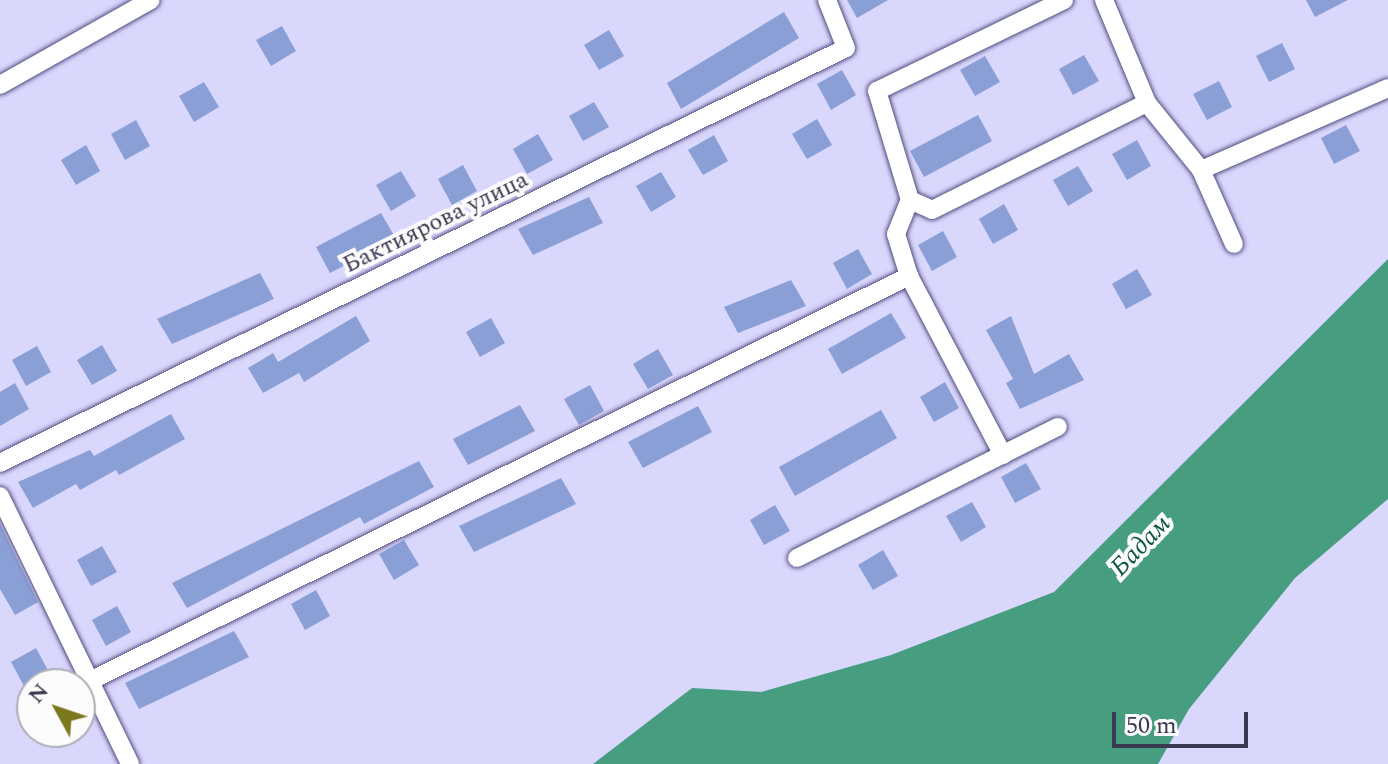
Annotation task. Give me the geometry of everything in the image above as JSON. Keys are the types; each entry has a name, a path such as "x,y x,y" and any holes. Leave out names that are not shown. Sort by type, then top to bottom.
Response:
{"street":[{"path":"0,85 151,0"},
{"name":"Бактиярова улица","path":"0,463 846,48 827,0"},
{"path":"1003,455 909,276 896,234 910,200 877,91 1064,0"},
{"path":"1104,0 1147,103 1201,170 1234,244"},
{"path":"1201,170 1388,88"},
{"path":"910,200 932,210 1147,103"},
{"path":"96,678 909,276"},
{"path":"797,558 1058,427"},
{"path":"0,496 84,668"},
{"path":"96,693 130,764"}],"water":[{"name":"Бадам","path":"1388,259 1388,499 1295,578 1189,709 1158,764 593,764 692,688 761,692 891,655 1054,592"}],"building":[{"path":"847,0 888,0 857,18"},
{"path":"1306,0 1348,0 1315,17"},
{"path":"784,12 799,38 681,109 667,83"},
{"path":"282,26 296,51 271,66 256,40"},
{"path":"609,30 624,56 599,70 584,45"},
{"path":"1282,43 1295,69 1269,82 1256,56"},
{"path":"1084,55 1099,81 1073,95 1059,69"},
{"path":"985,56 1000,82 975,96 960,70"},
{"path":"842,70 856,95 831,110 817,84"},
{"path":"1219,81 1232,107 1207,120 1193,94"},
{"path":"204,82 219,107 194,122 179,96"},
{"path":"594,102 609,127 583,141 569,116"},
{"path":"978,115 992,141 924,177 910,151"},
{"path":"817,119 832,145 807,159 792,134"},
{"path":"136,120 150,146 125,160 111,134"},
{"path":"1346,125 1360,151 1334,164 1321,138"},
{"path":"538,134 553,160 527,174 513,149"},
{"path":"714,135 728,161 703,175 688,150"},
{"path":"1137,140 1151,166 1127,180 1112,154"},
{"path":"86,145 100,171 76,185 61,160"},
{"path":"463,165 477,191 452,205 438,179"},
{"path":"1078,166 1093,191 1068,206 1053,180"},
{"path":"401,171 416,196 391,211 376,185"},
{"path":"661,172 676,197 651,212 636,186"},
{"path":"589,197 603,223 533,255 518,229"},
{"path":"1004,204 1018,230 993,244 979,219"},
{"path":"381,213 396,239 330,273 316,247"},
{"path":"943,231 957,257 932,271 918,245"},
{"path":"858,249 872,274 847,289 833,263"},
{"path":"1137,269 1152,295 1126,309 1112,284"},
{"path":"260,273 274,299 172,344 157,319"},
{"path":"791,280 806,306 738,333 724,307"},
{"path":"891,313 906,338 842,374 828,349"},
{"path":"356,316 370,341 304,382 299,373 263,393 248,368 273,353 278,362"},
{"path":"1011,316 1034,374 1069,354 1084,380 1020,409 1006,383 1013,379 986,330"},
{"path":"491,318 505,343 480,357 466,332"},
{"path":"102,345 117,371 92,385 77,360"},
{"path":"37,346 51,372 26,386 12,360"},
{"path":"658,349 673,375 648,389 633,364"},
{"path":"945,382 959,408 934,422 920,397"},
{"path":"15,383 29,409 0,426 0,392"},
{"path":"590,385 604,411 579,425 564,399"},
{"path":"520,405 535,431 468,465 453,439"},
{"path":"698,406 712,432 643,468 628,442"},
{"path":"881,410 897,438 795,496 779,467"},
{"path":"171,414 185,439 119,475 116,470 80,490 76,484 33,508 18,482 90,450 94,456"},
{"path":"419,461 434,487 364,524 360,517 187,608 172,583"},
{"path":"1026,463 1041,489 1015,503 1001,477"},
{"path":"561,478 576,504 474,552 459,526"},
{"path":"972,502 986,527 961,542 946,516"},
{"path":"775,505 790,531 764,545 750,520"},
{"path":"0,524 38,602 15,615 0,589"},
{"path":"404,540 419,565 394,580 379,554"},
{"path":"102,546 117,572 91,586 77,560"},
{"path":"883,550 898,576 873,590 858,565"},
{"path":"316,590 330,616 305,630 291,604"},
{"path":"117,606 131,632 106,646 92,620"},
{"path":"234,631 249,657 139,709 125,683"},
{"path":"36,648 47,668 16,668 16,671 11,662"}]}
